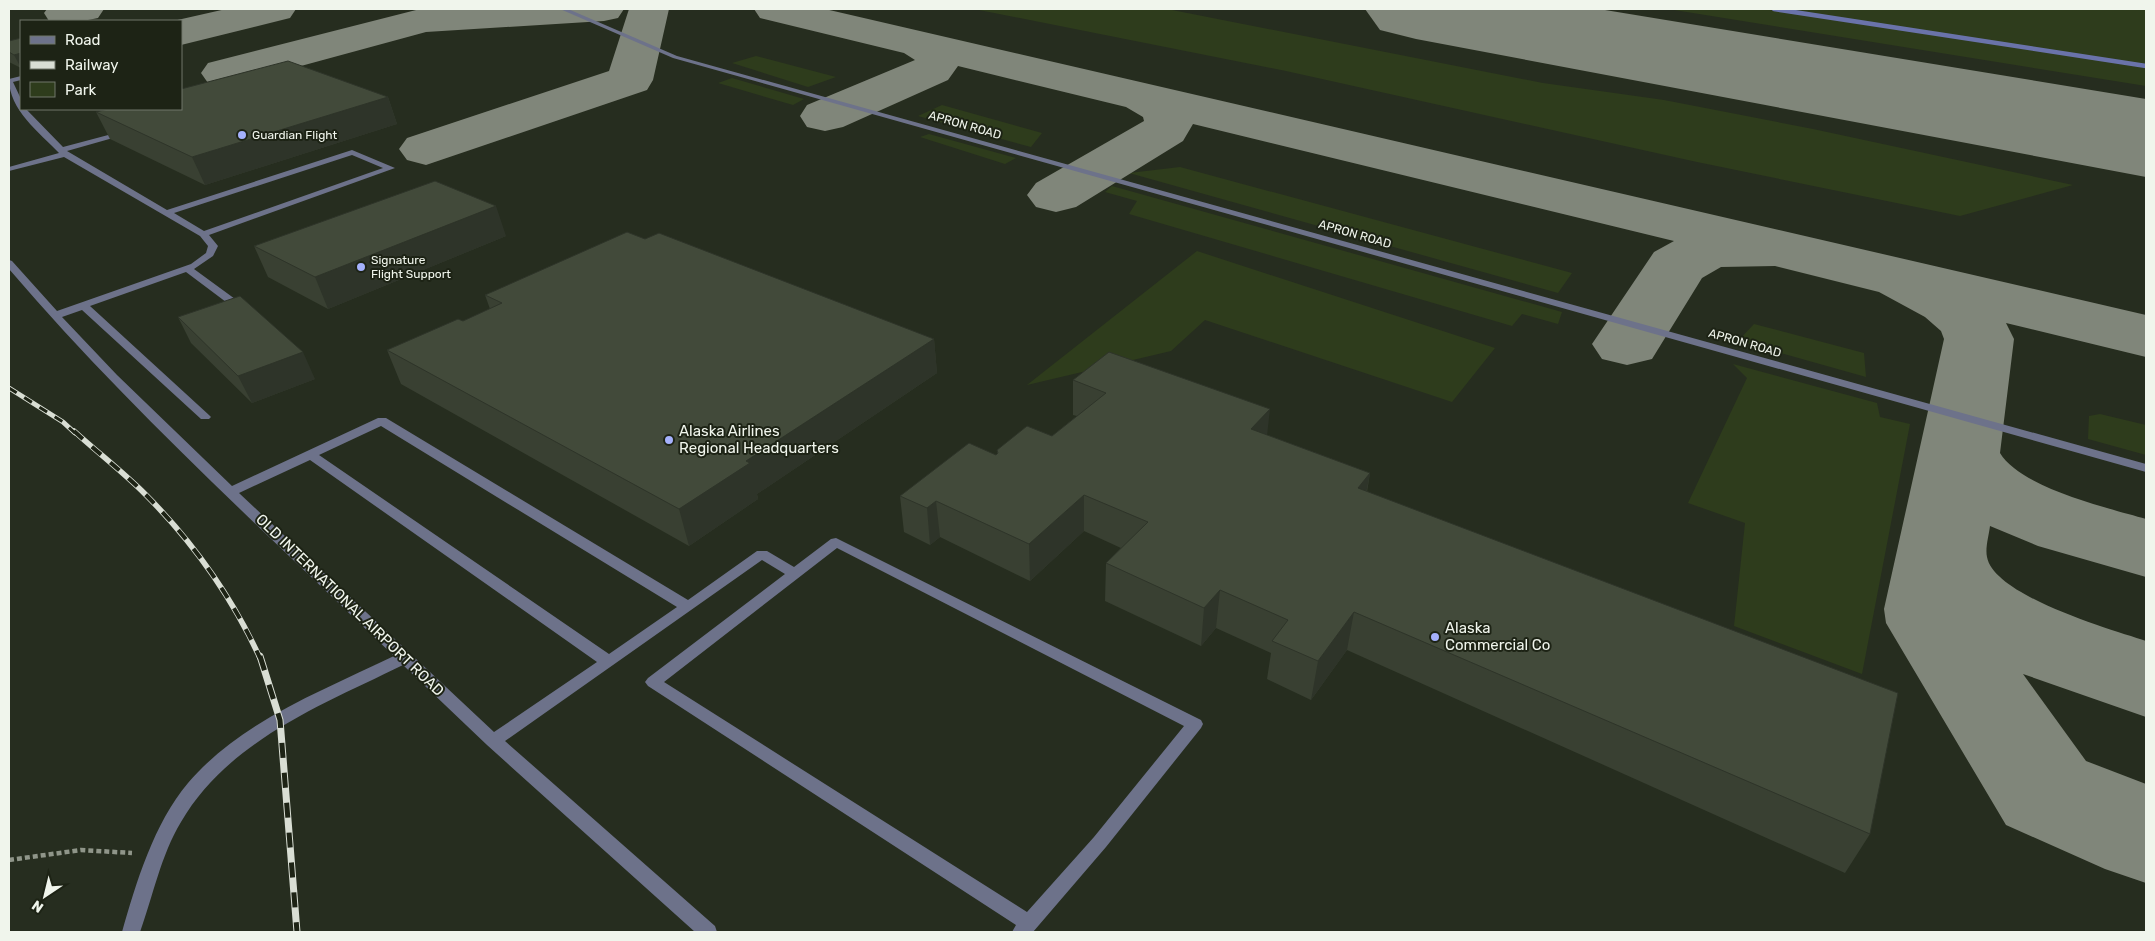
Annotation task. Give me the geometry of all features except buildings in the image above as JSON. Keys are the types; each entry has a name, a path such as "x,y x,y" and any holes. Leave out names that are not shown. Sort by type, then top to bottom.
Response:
{"street":[{"name":"APRON ROAD","path":"563,9 675,57 2146,468"},
{"path":"20,78 9,81 20,104"},
{"path":"23,110 63,152 203,234 212,242 212,250 206,259 188,268 54,316"},
{"path":"9,169 138,128"},
{"path":"166,213 352,152 391,168 203,234"},
{"name":"OLD INTERNATIONAL AIRPORT ROAD","path":"9,263 54,316 231,492 404,658 493,741 708,932"},
{"path":"188,268 251,316"},
{"path":"84,306 205,417"},
{"path":"231,492 382,421 688,607"},
{"path":"311,455 609,662"},
{"path":"836,542 1195,724 1100,842 1025,928 653,682 836,542"},
{"path":"493,741 762,554 793,574"},
{"path":"131,932 157,855 175,817 197,785 221,761 280,720 404,658"}],"path":[{"path":"9,860 54,852 82,850 157,855"}],"green space":[{"path":"974,9 1167,9 1543,83 1664,100 1813,129 2073,185 1960,216 1697,162 1286,71"},
{"path":"1668,9 2146,9 2146,86"},
{"path":"756,56 836,77 808,87 732,63"},
{"path":"732,78 804,99 793,105 718,83"},
{"path":"942,105 1042,133 1031,147 918,116"},
{"path":"929,134 1016,158 1005,164 920,137"},
{"path":"1180,167 1572,273 1558,293 1129,173"},
{"path":"1112,186 1562,312 1558,324 1522,314 1512,326 1129,214 1137,201 1105,192"},
{"path":"1197,251 1495,348 1452,402 1205,320 1171,351 1027,385"},
{"path":"1754,324 1864,353 1866,377 1738,341"},
{"path":"1733,364 1877,403 1880,417 1910,424 1862,674 1734,626 1745,523 1688,503 1747,378"},
{"path":"2100,414 2146,425 2146,455 2088,439 2089,416"}],"waterway":[{"path":"1774,9 2146,66"}],"taxiway":[{"path":"64,13 84,9"},
{"path":"182,32 276,9"},
{"path":"224,73 424,20 604,9"},
{"path":"426,149 630,80 649,9"},
{"path":"774,9 919,44"},
{"path":"825,116 932,70 938,63 937,54 919,44"},
{"path":"919,44 1143,97"},
{"path":"1138,95 1143,97"},
{"path":"1056,195 1165,130 1169,121 1165,111 1158,104 1143,97"},
{"path":"1143,97 2146,336"},
{"path":"2126,134 2146,139"},
{"path":"1627,344 1677,266 1687,259 1709,250 1721,248 1769,249"},
{"path":"1904,281 1949,303 1969,319 1976,329 1979,339 1959,453"},
{"path":"1941,556 1959,453"},
{"path":"1959,453 1970,473 1989,490 2013,504 2069,526 2146,548"},
{"path":"1941,556 1952,582 1971,603 1997,622 2026,637 2146,679"},
{"path":"1941,556 1932,609 1934,623 2046,793 2146,834"}],"runway":[{"path":"1416,9 2146,138"}],"railway":[{"path":"9,388 63,422 75,433"},
{"path":"74,431 137,486 179,531 224,592 260,658"},
{"path":"260,656 280,720 297,932"}],"place":[{"name":"Guardian Flight","path":"242,135"},
{"name":"Signature Flight Support","path":"361,267"},
{"name":"Alaska Airlines Regional Headquarters","path":"669,440"},
{"name":"Alaska Commercial Co","path":"1435,637"}]}
